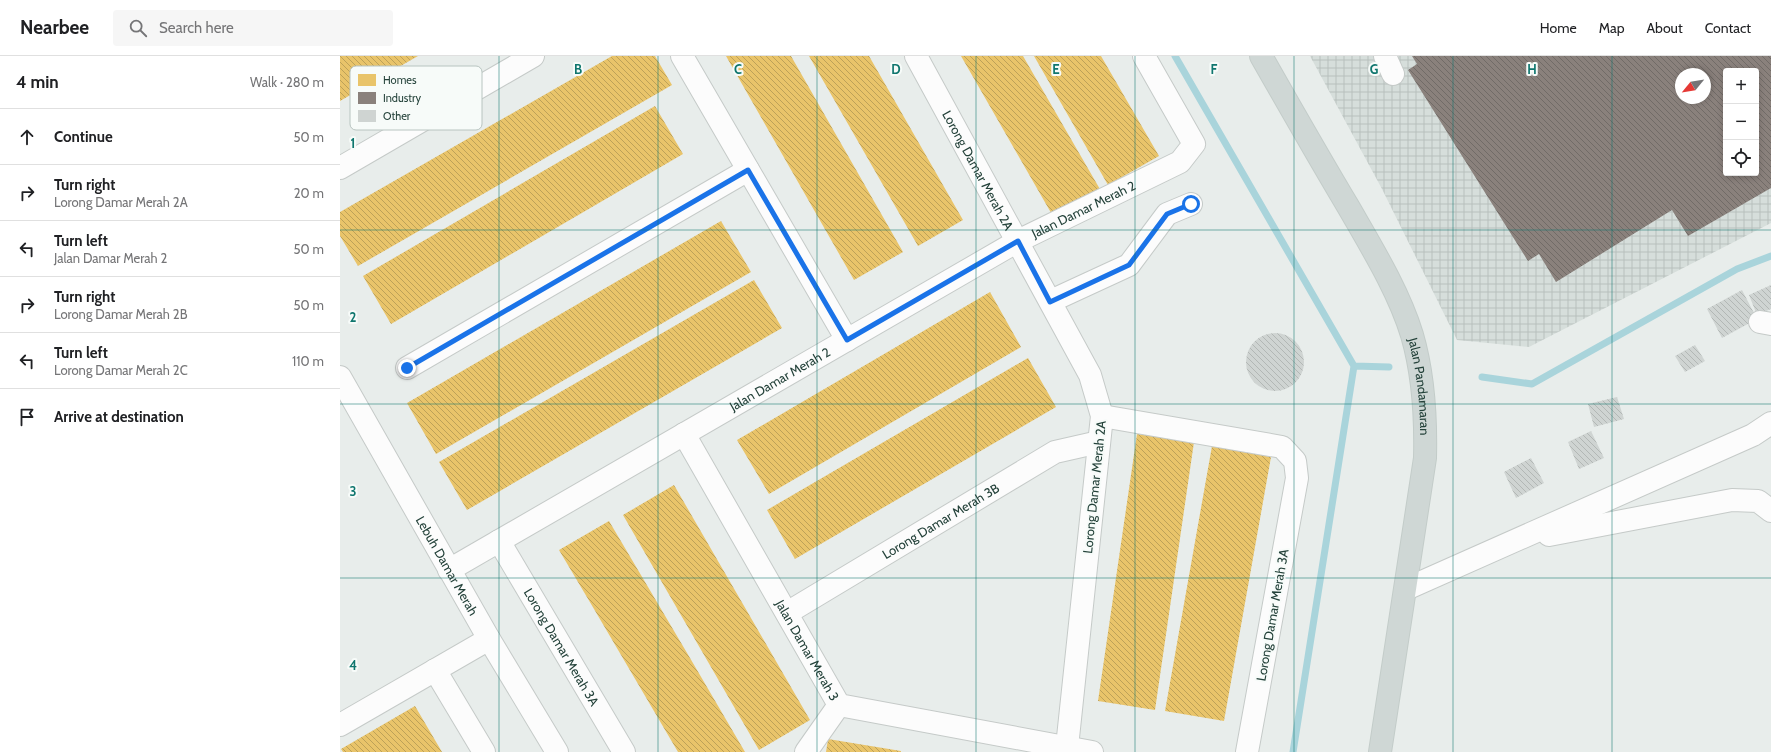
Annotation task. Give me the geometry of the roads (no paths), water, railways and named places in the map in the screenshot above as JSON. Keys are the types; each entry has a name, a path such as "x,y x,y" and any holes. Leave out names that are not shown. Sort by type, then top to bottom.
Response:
{"main road":[{"name":"Jalan Pandamaran","path":"1261,56 1374,251 1397,297 1412,334 1421,372 1426,414 1426,458 1380,752"}],"street":[{"path":"682,56 847,340"},
{"name":"Lorong Damar Merah 2A","path":"916,56 1090,375 1102,416 1067,748"},
{"name":"Jalan Damar Merah 2","path":"449,570 1018,241 1180,162 1194,144 1144,56"},
{"path":"482,85 531,57"},
{"path":"340,168 405,130"},
{"path":"407,368 748,170"},
{"path":"1050,302 1129,265 1167,214 1191,204"},
{"name":"Lebuh Damar Merah","path":"340,377 449,570 556,752"},
{"name":"Lorong Damar Merah 3A","path":"1102,416 1282,448 1295,461 1297,478 1247,752"},
{"path":"1406,589 1753,435 1771,423"},
{"name":"Jalan Damar Merah 3","path":"684,434 839,705 1023,746 1067,748 1092,752"},
{"name":"Lorong Damar Merah 3B","path":"787,613 1055,452 1099,442"},
{"path":"1511,542 1732,500 1758,501 1771,511"},
{"name":"Lorong Damar Merah 3A","path":"499,541 624,752"},
{"path":"340,724 489,639"},
{"path":"435,670 484,752"},
{"path":"806,752 839,705"}],"waterway":[{"path":"1175,56 1354,366 1293,752"},
{"path":"1482,377 1532,384 1737,269 1771,256"},
{"path":"1354,366 1389,367"}]}
